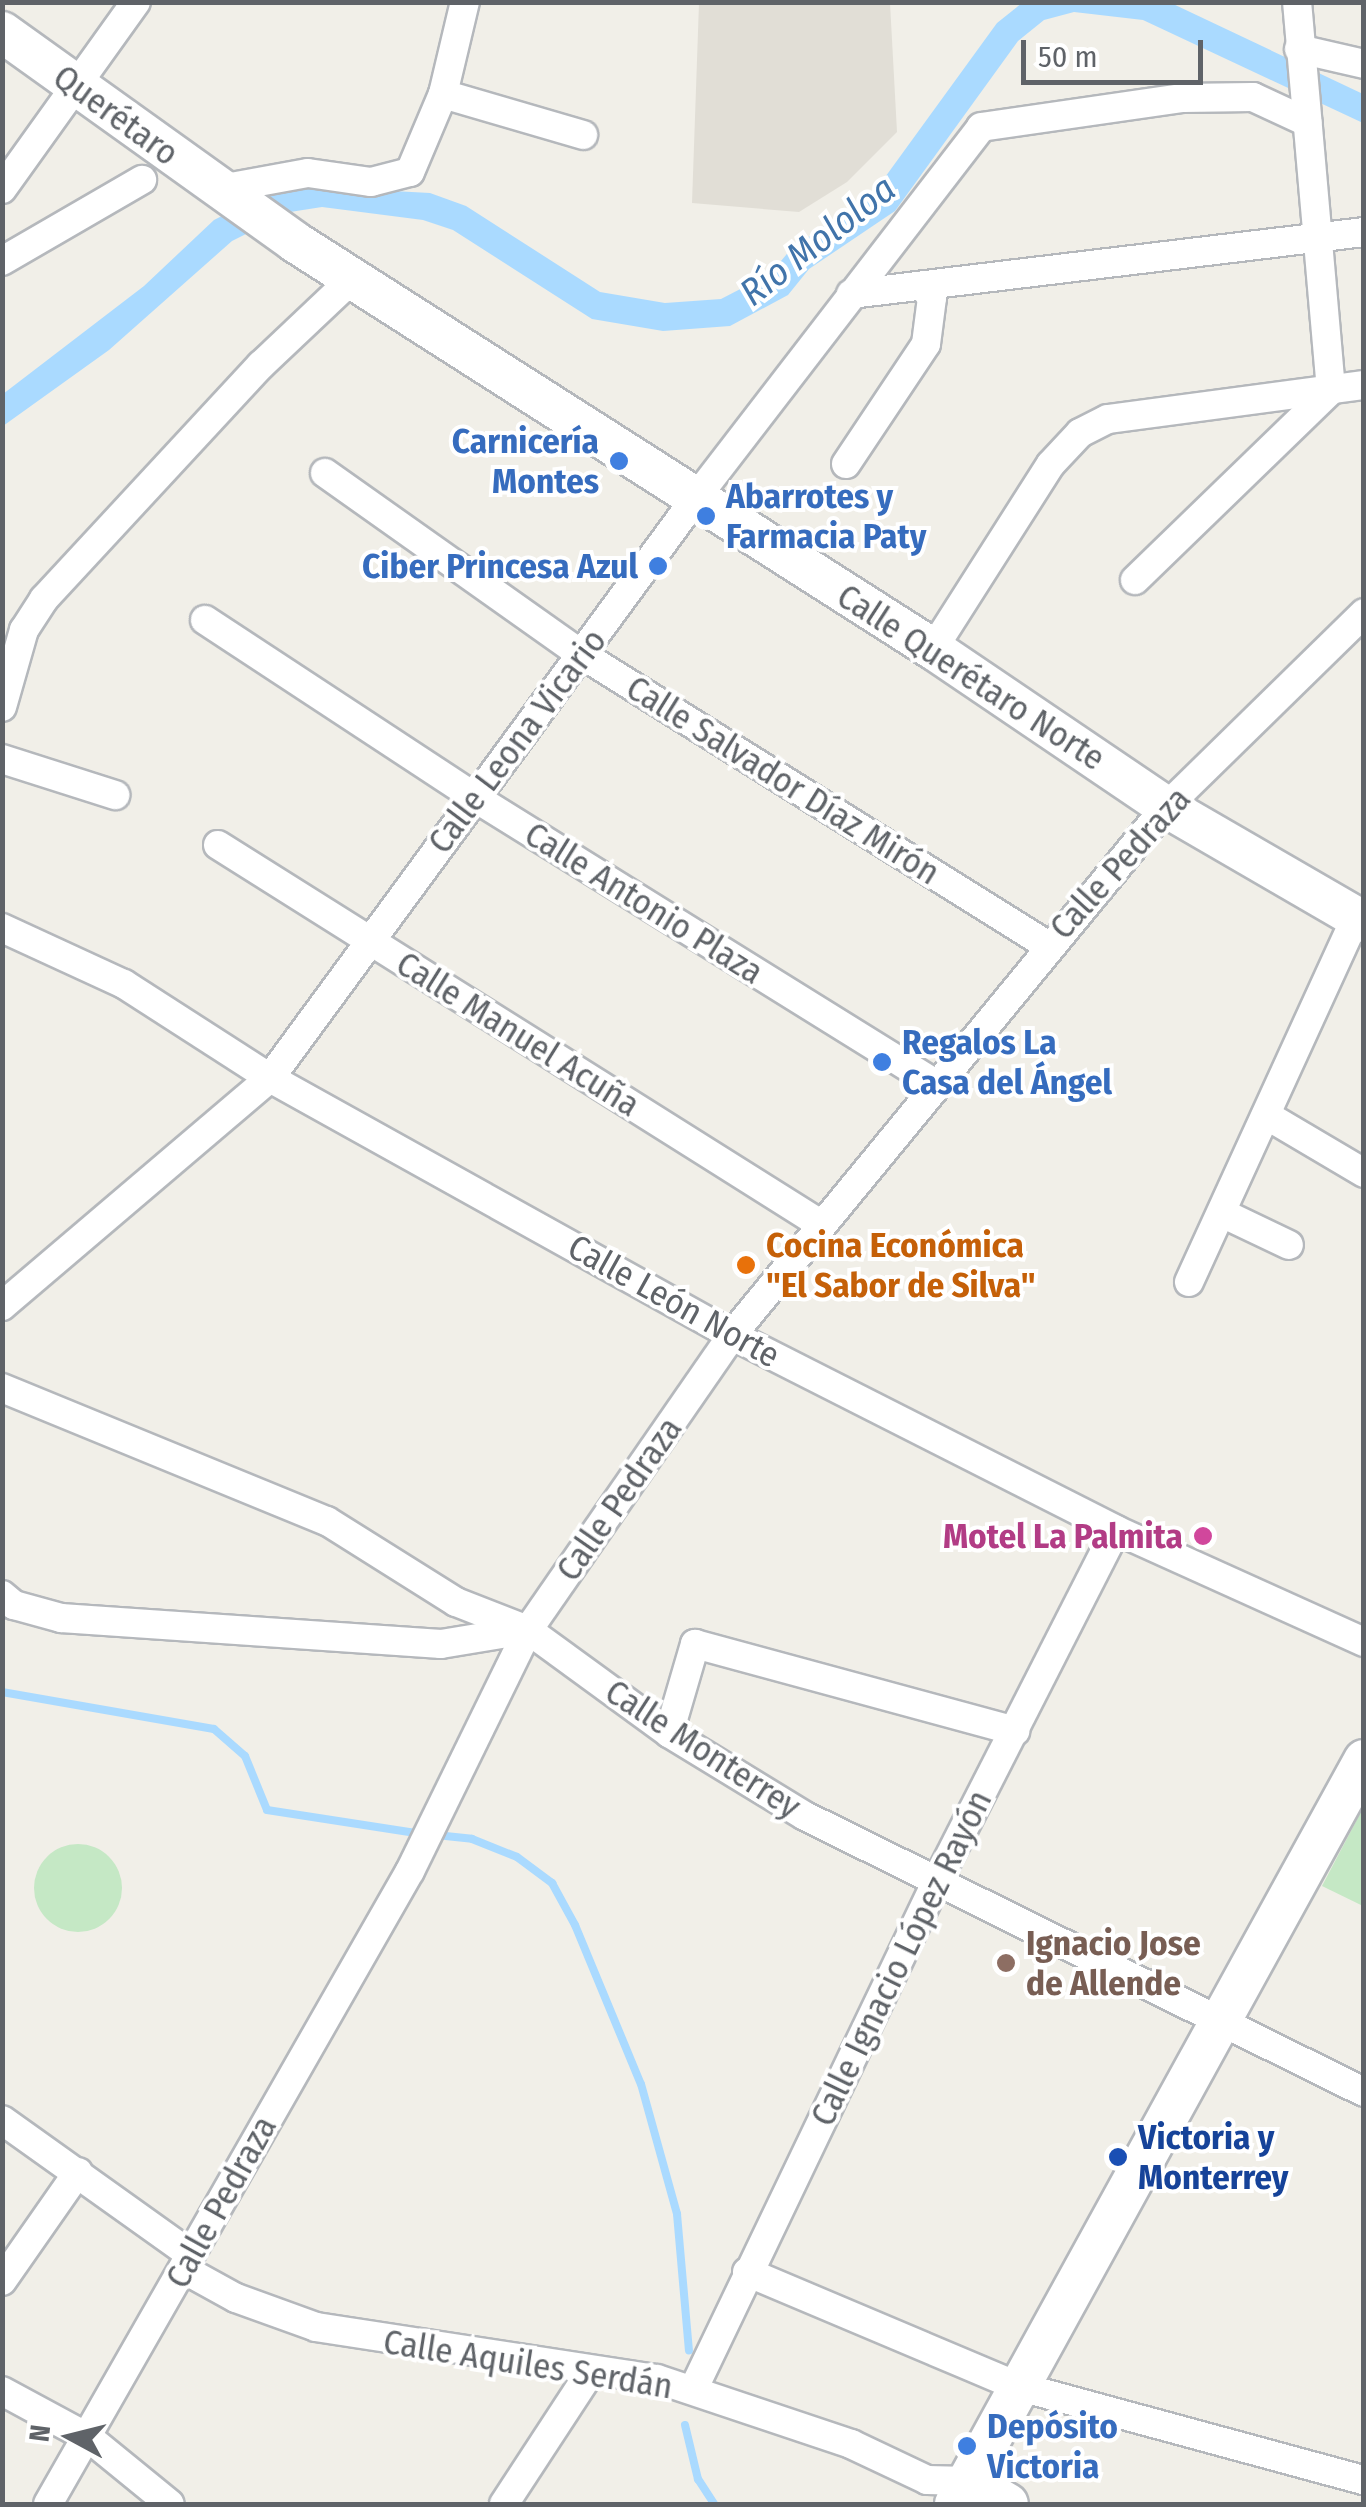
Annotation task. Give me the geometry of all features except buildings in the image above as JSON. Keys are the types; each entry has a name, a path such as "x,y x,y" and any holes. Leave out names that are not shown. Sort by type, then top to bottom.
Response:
{"street":[{"path":"2,189 136,2"},
{"path":"225,193 308,172 371,182 410,172 442,94 465,2"},
{"path":"1297,2 1331,390"},
{"name":"Querétaro","path":"2,32 225,193"},
{"path":"1300,53 1364,64"},
{"path":"442,94 584,134"},
{"name":"Calle Leona Vicario","path":"2,1306 270,1078 695,500 981,128 1200,98 1253,97 1306,118"},
{"path":"2,261 142,180"},
{"name":"Calle Querétaro Norte","path":"225,193 352,280 933,649 1166,807 1360,919"},
{"path":"851,294 1364,232"},
{"path":"2,708 24,630 44,599 261,365 352,280"},
{"path":"846,464 926,344 932,298 922,285"},
{"path":"933,649 1051,464 1080,434 1108,419 1364,385"},
{"path":"1135,580 1331,390"},
{"name":"Calle Salvador Díaz Mirón","path":"326,473 581,654 1047,945"},
{"name":"Calle Pedraza","path":"48,2504 90,2438 186,2261 410,1871 528,1630 732,1335 1047,945 1166,807 1364,613"},
{"name":"Calle Antonio Plaza","path":"206,620 474,797 934,1083"},
{"path":"2,758 115,794"},
{"name":"Calle Manuel Acuña","path":"218,844 819,1223"},
{"path":"1189,1282 1360,919"},
{"name":"Calle León Norte","path":"2,928 124,984 270,1078 732,1335 1116,1530 1364,1642"},
{"path":"1266,1115 1364,1173"},
{"path":"1222,1213 1290,1245"},
{"name":"Calle Monterrey","path":"2,1388 327,1521 456,1602 528,1630 669,1732 935,1885 1364,2092"},
{"name":"Calle Ignacio López Rayón","path":"693,2390 935,1885 1116,1530"},
{"path":"2,1594 14,1605 61,1618 441,1644 528,1630"},
{"path":"669,1732 694,1644 1014,1730"},
{"path":"1008,2504 948,2492 1016,2386 1364,1760"},
{"name":"Calle Aquiles Serdán","path":"2,2120 78,2172 236,2298 316,2327 693,2390 851,2444 948,2492"},
{"path":"2,2281 78,2172"},
{"path":"742,2284 1016,2386 1364,2480"},
{"path":"504,2504 591,2370"},
{"path":"2,2390 90,2438 170,2504"}],"shaded area":[{"path":"699,3 890,3 897,132 847,182 799,212 692,203"}],"green space":[{"path":"1363,1808 1363,1906 1322,1886"},
{"path":"78,1844 95,1847 109,1857 119,1871 119,1905 109,1919 95,1929 78,1932 61,1929 47,1919 37,1905 34,1888 37,1871 47,1857 61,1847"}],"water":[{"name":"Río Mololoa","path":"1022,3 1171,3 1363,94 1363,123 1143,20 1074,12 1044,20 1018,41 895,211 809,269 788,295 730,326 663,331 592,319 453,230 423,220 322,207 290,212 232,241 109,350 3,426 3,394 144,286 214,220 283,185 430,193 466,206 600,292 665,303 721,299 771,273 791,249 875,191 997,23"}],"waterway":[{"path":"2,1692 214,1729 245,1756 267,1810 422,1834"},
{"path":"436,1835 472,1839 517,1857 552,1883 575,1925 641,2084 677,2214 689,2350"},
{"path":"685,2425 698,2479 714,2504"}],"place":[{"name":"Carnicería Montes","path":"619,461"},
{"name":"Abarrotes y Farmacia Paty","path":"706,516"},
{"name":"Ciber Princesa Azul","path":"658,566"},
{"name":"Regalos La Casa del Ángel","path":"882,1062"},
{"name":"Cocina Económica \"El Sabor de Silva\"","path":"746,1265"},
{"name":"Motel La Palmita","path":"1203,1536"},
{"name":"Ignacio Jose de Allende","path":"1006,1963"},
{"name":"Victoria y Monterrey","path":"1118,2157"},
{"name":"Depósito Victoria","path":"967,2446"}]}
